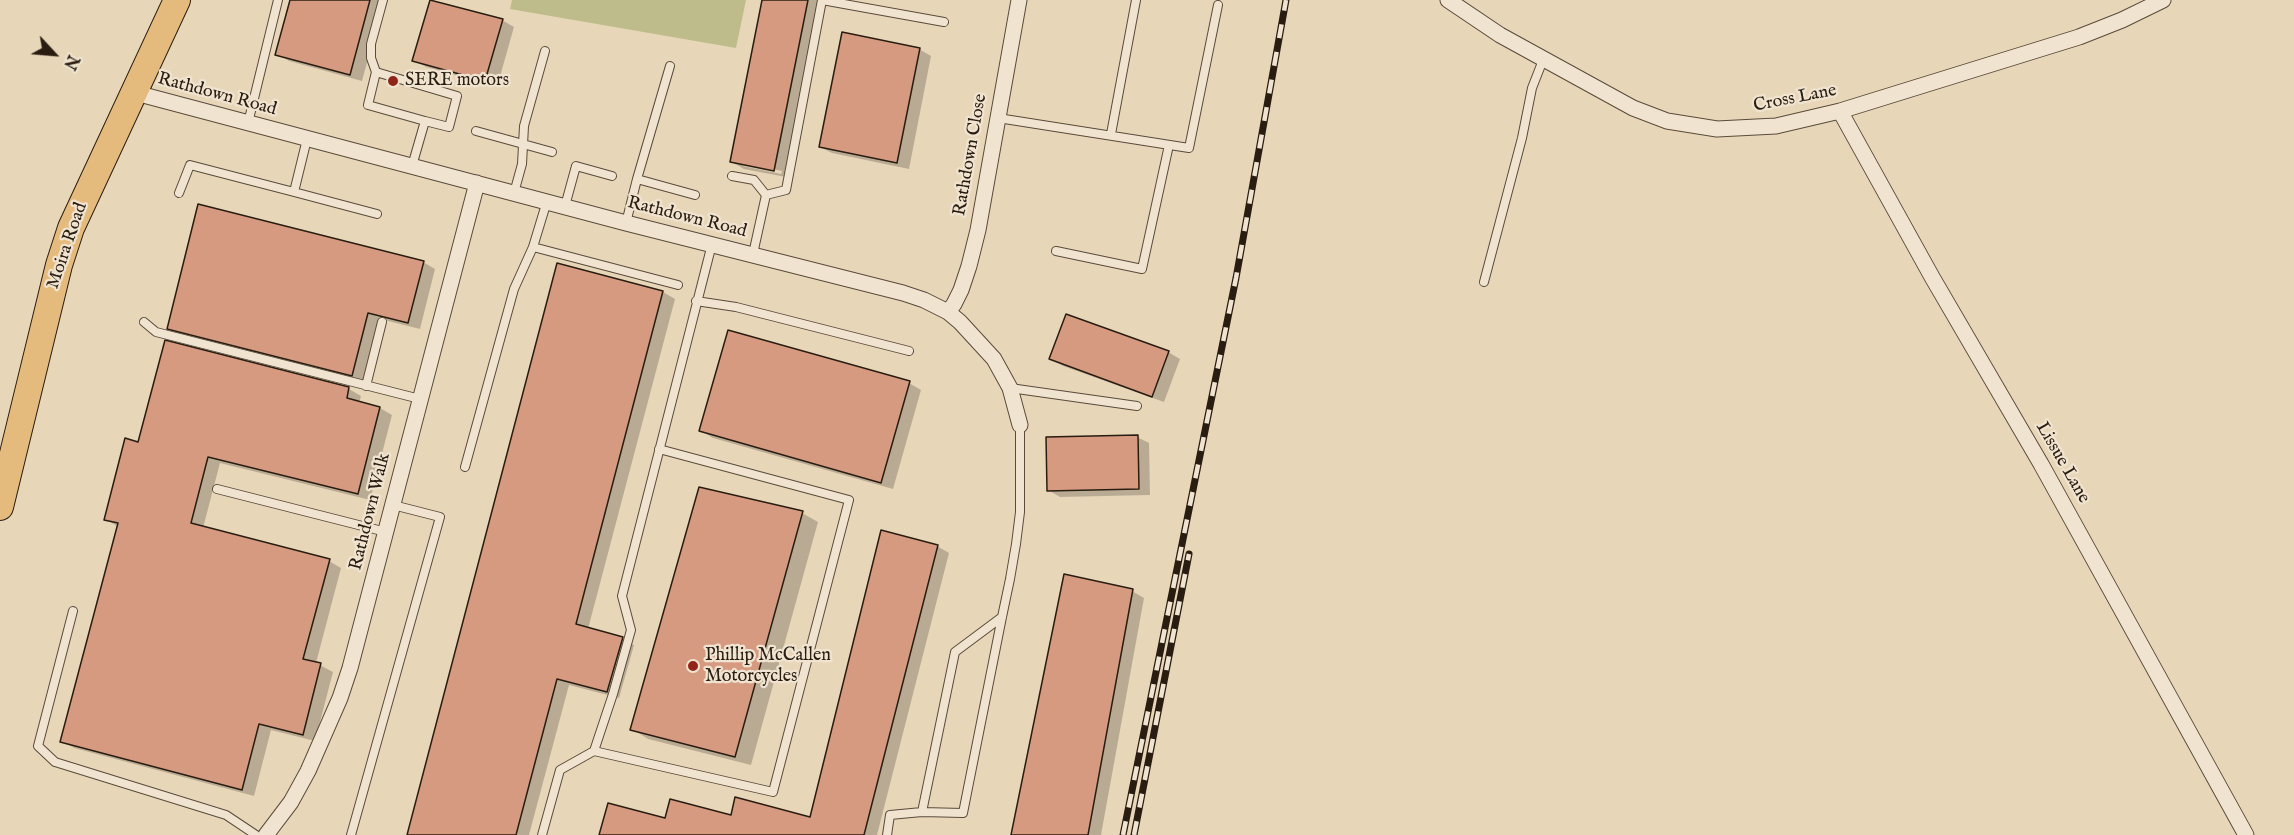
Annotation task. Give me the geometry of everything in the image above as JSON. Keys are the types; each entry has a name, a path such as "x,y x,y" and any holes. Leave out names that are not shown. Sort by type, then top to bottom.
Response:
{"highway":[{"name":"Moira Road","path":"0,507 59,265 71,228 132,92 177,0"}],"street":[{"name":"Rathdown Close","path":"948,312 954,304 969,266 1019,0"},
{"name":"Cross Lane","path":"1448,0 1473,19 1543,60 1633,108 1667,121 1717,129 1765,127 1840,111 2079,38 2163,0"},
{"name":"Rathdown Road","path":"132,92 626,223 903,293 948,312 979,341 1010,388 1020,425"},
{"name":"Lissue Lane","path":"1840,111 1932,277 2041,464 2246,835"},
{"name":"Rathdown Walk","path":"266,835 291,802 308,771 340,698 477,183"}],"lane":[{"path":"248,123 278,0"},
{"path":"376,72 458,96 449,127 368,105 376,72 371,58 371,44 382,0"},
{"path":"766,195 786,190 822,0 944,22"},
{"path":"1111,134 1136,0"},
{"path":"998,118 1189,148 1218,4"},
{"path":"514,193 522,165 524,126 545,51"},
{"path":"1484,282 1522,138 1532,88 1543,60"},
{"path":"626,223 670,66"},
{"path":"412,166 425,121"},
{"path":"476,131 552,152"},
{"path":"294,192 307,139"},
{"path":"1056,251 1142,269 1169,145"},
{"path":"179,193 190,165 377,214"},
{"path":"565,206 576,166 612,176"},
{"path":"732,176 754,180 766,195"},
{"path":"638,179 695,195"},
{"path":"753,254 766,195"},
{"path":"465,467 514,290 533,247 547,201"},
{"path":"594,751 613,694 630,630 622,596 711,244"},
{"path":"533,247 678,285"},
{"path":"696,301 736,307 909,351"},
{"path":"144,322 156,332 420,399"},
{"path":"366,386 382,322"},
{"path":"1010,388 1137,406"},
{"name":"Rathdown Road","path":"922,812 963,813 1010,579 1020,512 1020,425"},
{"path":"543,835 560,770 594,751 773,792 849,500 659,449"},
{"path":"217,489 386,532"},
{"path":"351,835 440,517 393,505"},
{"path":"73,611 38,746 55,762 226,815 256,835"},
{"path":"887,835 890,815 922,812 955,652 1002,617"}],"shaded area":[{"path":"512,0 746,0 736,48 510,9"}],"building":[{"path":"290,0 370,0 350,75 275,55"},
{"path":"430,0 503,19 485,81 412,61"},
{"path":"762,0 808,0 774,171 730,162"},
{"path":"842,32 920,48 897,163 819,147"},
{"path":"198,204 424,261 408,323 368,313 352,376 167,329"},
{"path":"557,263 663,291 576,624 623,637 607,692 557,679 516,835 407,835"},
{"path":"1066,314 1169,351 1152,397 1049,359"},
{"path":"728,330 910,381 881,483 699,431"},
{"path":"165,340 349,387 347,398 380,407 358,494 208,457 191,523 330,559 303,659 321,663 303,735 259,724 242,790 60,742 118,523 104,520 125,438 138,442"},
{"path":"1138,435 1139,489 1047,491 1046,437"},
{"path":"699,487 803,511 735,757 630,730"},
{"path":"881,530 938,545 864,835 599,835 608,803 665,818 670,799 731,815 735,797 810,817"},
{"path":"1064,574 1133,589 1088,835 1011,835"}],"railway":[{"path":"1123,835 1236,278 1286,0"},
{"path":"1134,835 1189,554"}],"place":[{"name":"SERE motors","path":"393,81"},
{"name":"Phillip McCallen Motorcycles","path":"693,666"}]}
